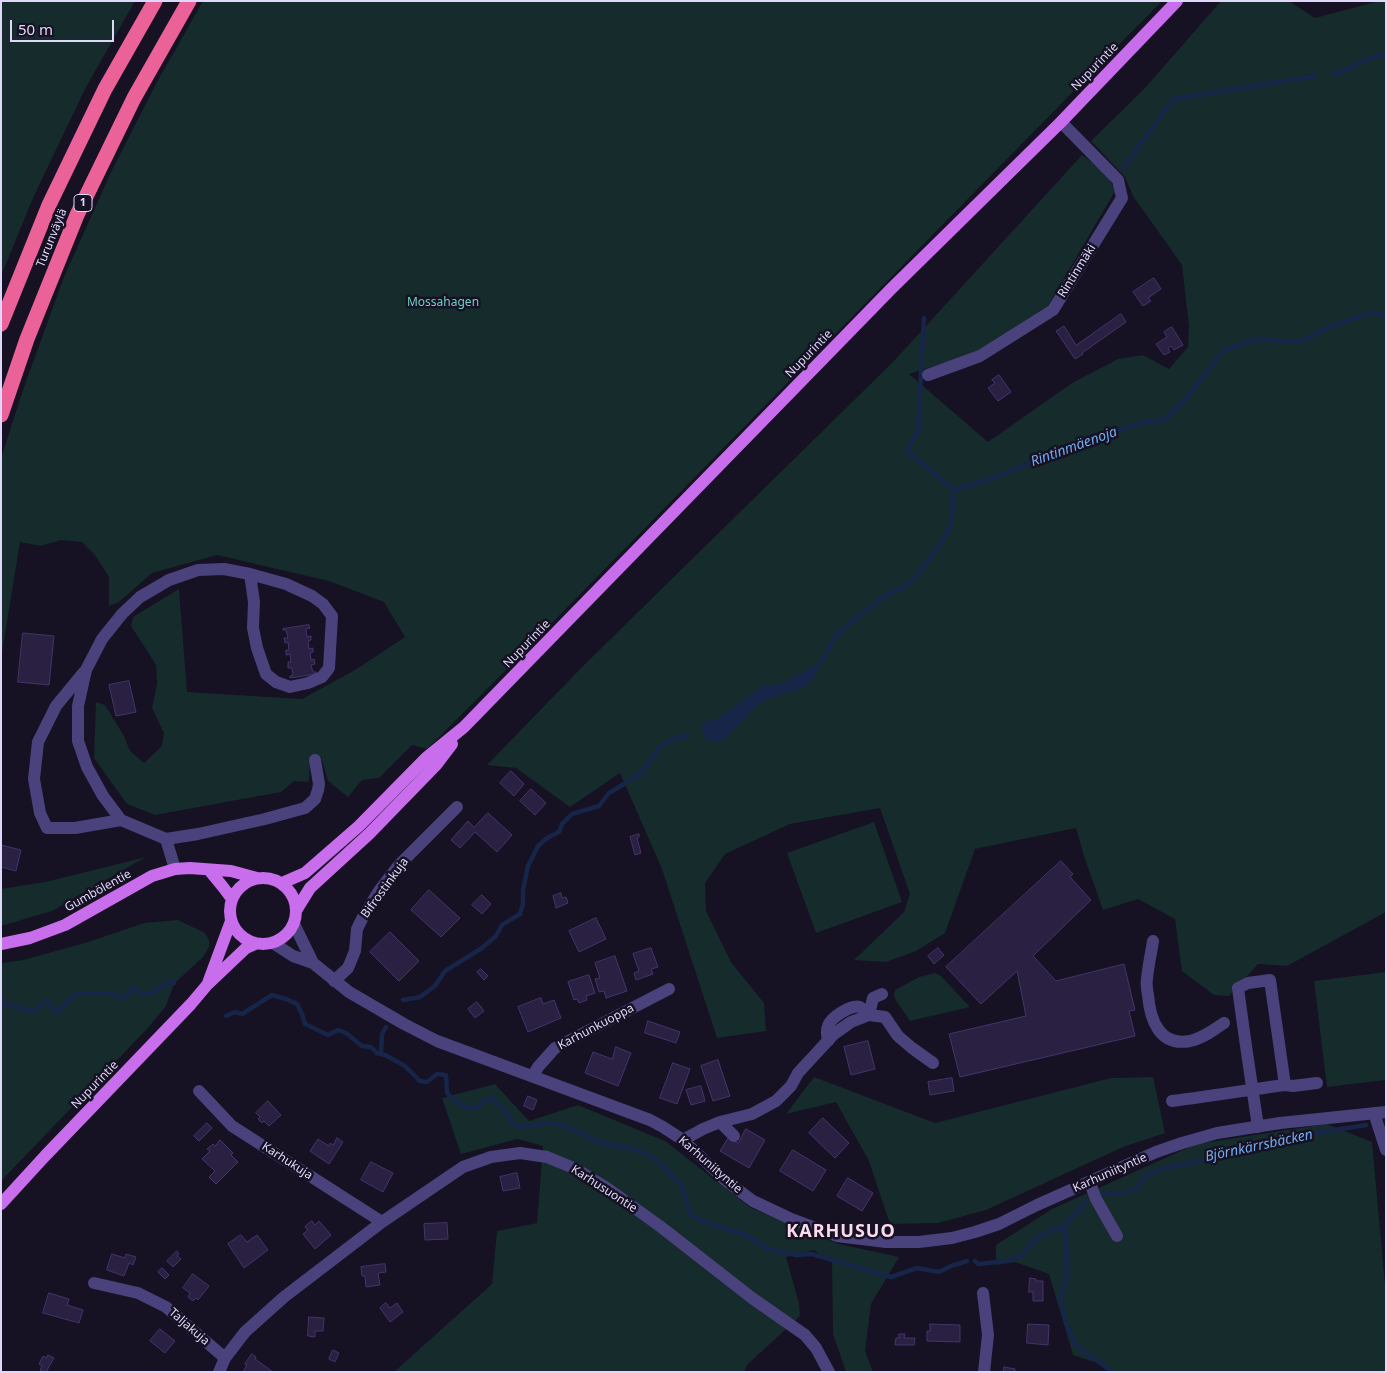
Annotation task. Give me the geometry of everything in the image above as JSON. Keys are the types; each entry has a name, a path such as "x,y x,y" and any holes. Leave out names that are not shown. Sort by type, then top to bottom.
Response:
{"highway":[{"name":"Turunväylä","path":"1,324 49,205 105,89 155,1"},
{"name":"Turunväylä","path":"1,414 27,339 77,215 134,98 189,1"}],"main road":[{"name":"Nupurintie","path":"297,909 310,888 368,834 436,765 464,728 891,289 1061,122 1177,1"},
{"name":"Nupurintie","path":"282,884 305,873 359,826 426,758 464,728"},
{"name":"Gumbölentie","path":"1,944 30,938 66,925 152,876 174,869 231,870 257,878"},
{"path":"209,870 232,899"},
{"path":"257,878 274,879 282,884 290,890 297,909 294,924 289,933 282,939 264,945 255,944 240,936 231,921 229,910 237,889 246,882 257,878"},
{"name":"Nupurintie","path":"208,985 231,921"},
{"name":"Nupurintie","path":"1,1204 208,985 246,948 255,944"}],"street":[{"name":"Rintinmäki","path":"928,375 980,356 1053,310 1122,198 1118,180 1061,122"},
{"path":"121,820 75,828 47,828 40,813 34,779 38,742 56,706 86,670 102,639 122,614 140,597 169,580 198,570 224,569 250,574 286,584 312,596 323,604 332,616 329,668 322,677 290,687 276,682 266,674 257,648 253,628 254,602 250,574"},
{"path":"86,670 78,706 78,741 87,767 103,796 121,820 166,839 265,820 305,808 315,799 318,790 319,784 315,760"},
{"name":"Bifrostinkuja","path":"334,981 348,968 355,951 357,929 363,916 380,891 399,865 457,807"},
{"path":"166,839 174,869"},
{"name":"Karhuniityntie","path":"294,924 313,963"},
{"path":"1153,941 1147,981 1148,1000 1149,1010 1154,1023 1162,1033 1169,1039 1189,1041 1199,1038 1224,1023"},
{"name":"Karhuniityntie","path":"273,943 293,956 313,963 334,981 373,1007 437,1041 650,1120 683,1140 725,1180 754,1201 789,1218 837,1236 886,1242 918,1242 952,1238 999,1224 1037,1205 1182,1142 1217,1133 1380,1112"},
{"path":"1258,1127 1238,988 1270,980 1285,1085"},
{"name":"Karhunkuoppa","path":"533,1076 538,1067 555,1048 669,989"},
{"path":"869,1015 873,998 882,994"},
{"path":"683,1140 720,1122 752,1114 776,1101 791,1086 798,1073 834,1034 851,1022 869,1015 885,1017 898,1036 933,1063"},
{"path":"1172,1101 1285,1085 1317,1083"},
{"name":"Karhukuja","path":"199,1091 232,1126 382,1222"},
{"path":"1380,1112 1386,1150"},
{"path":"720,1122 734,1136"},
{"name":"Karhusuontie","path":"219,1372 225,1358 245,1332 284,1297 382,1222 463,1167 491,1157 520,1153 547,1157 576,1169 607,1188 661,1227 752,1298 805,1335 816,1348 829,1372"},
{"path":"1090,1183 1096,1200 1117,1236"},
{"name":"Taljakuja","path":"94,1283 138,1293 166,1306 225,1358"},
{"path":"982,1294 988,1335 984,1372"}],"green space":[{"path":"1,1 135,1 85,89 33,198 1,276"},
{"name":"Mossahagen","path":"203,1 1162,1 427,749 412,745 379,778 362,780 348,797 328,781 321,757 310,760 309,782 294,781 281,792 155,815 127,804 94,758 96,702 105,705 124,736 130,751 144,763 162,746 164,733 152,708 157,684 156,665 131,626 133,617 179,589 187,692 302,699 355,670 405,637 384,602 329,581 217,555 152,573 119,602 109,606 109,577 95,555 82,542 61,540 41,546 20,542 1,659 1,458 24,387 64,277 112,170 157,82"},
{"path":"1221,1 1289,1 1315,18 1379,1 1386,1 1386,912 1287,966 1258,964 1229,996 1214,995 1182,971 1175,919 1138,899 1103,910 1076,828 975,849 945,933 916,951 886,962 854,960 904,912 910,894 880,808 790,824 725,854 705,883 706,911 731,962 764,1003 766,1031 717,1038 662,869 620,773 570,807 516,768 487,765 583,666 894,361 1082,155 1107,173 1115,191 1048,306 975,353 909,374 988,442 1072,383 1118,359 1143,355 1169,369 1188,347 1189,326 1182,265 1133,196 1125,177 1091,141 1145,88"},
{"path":"874,822 902,902 816,933 787,853"},
{"path":"146,857 52,911 1,926 1,889 45,882"},
{"path":"178,920 205,933 209,940 209,947 203,957 174,984 166,1006 148,1028 1,1181 1,963 23,960 85,943 144,923"},
{"path":"1386,972 1386,1080 1327,1087 1314,981"},
{"path":"935,973 941,976 970,1007 910,1021 895,999 895,990 919,977"},
{"path":"814,1077 935,1123 1111,1078 1153,1077 1165,1133 1123,1147 986,1210 938,1223 890,1224 869,1161 836,1102 786,1114"},
{"path":"495,1084 529,1121 578,1105 665,1141 751,1208 839,1244 899,1257 871,1304 865,1351 873,1372 846,1372 833,1334 832,1263 814,1250 786,1257 799,1303 800,1316 747,1365 744,1372 394,1372 492,1284 497,1231 537,1223 543,1146 518,1139 461,1154 442,1098"},
{"path":"1327,1124 1372,1142 1386,1296 1386,1372 1112,1372 1103,1365 1073,1355 1049,1274 1015,1262 996,1265 996,1245 1052,1209 1196,1144"}],"water":[{"path":"821,662 810,683 797,690 761,703 723,739 706,741 703,731 704,721 715,720 763,686 781,684"}],"building":[{"path":"1154,278 1161,289 1148,298 1151,301 1143,306 1133,292"},
{"path":"1121,314 1126,322 1075,359 1056,331 1064,326 1076,345"},
{"path":"1172,327 1183,345 1174,350 1171,346 1168,348 1170,352 1164,355 1156,344 1167,337 1164,332"},
{"path":"999,375 1011,392 998,401 988,388 995,383 992,380"},
{"path":"309,625 310,628 306,629 307,637 311,636 311,640 308,641 309,649 313,648 313,652 310,653 311,660 314,659 315,664 311,665 313,672 316,672 316,674 290,678 293,675 292,668 288,668 288,662 291,662 290,654 286,655 286,650 289,650 288,642 285,643 284,638 288,638 286,630 283,629"},
{"path":"23,633 54,636 49,685 18,682"},
{"path":"129,681 136,712 116,716 109,685"},
{"path":"511,771 524,784 514,796 500,783"},
{"path":"531,789 546,803 535,815 520,801"},
{"path":"488,813 512,835 497,852 475,832 460,848 451,840 468,821 474,827"},
{"path":"639,834 637,838 641,853 635,855 630,837"},
{"path":"1,845 21,850 16,871 1,867"},
{"path":"1061,861 1073,874 1070,877 1091,900 1033,956 1056,981 1124,964 1135,1010 1129,1011 1135,1036 960,1077 949,1034 1026,1016 1017,971 981,1004 946,967"},
{"path":"429,890 460,918 441,937 411,910"},
{"path":"561,893 562,898 566,897 568,903 556,908 553,896"},
{"path":"482,895 491,904 482,914 472,905"},
{"path":"596,918 606,939 579,952 569,931"},
{"path":"390,932 419,961 399,981 370,952"},
{"path":"651,948 658,967 651,969 653,974 636,980 634,973 639,971 633,954"},
{"path":"938,948 944,955 934,964 928,956"},
{"path":"615,956 627,991 606,998 604,991 599,992 595,979 600,978 595,963"},
{"path":"481,969 488,976 484,980 477,972"},
{"path":"589,975 595,993 586,996 587,1000 579,1003 577,999 574,1000 568,982"},
{"path":"541,998 543,1004 554,1000 561,1018 528,1032 518,1007"},
{"path":"477,1002 484,1011 475,1018 468,1009"},
{"path":"648,1021 680,1032 676,1043 645,1033"},
{"path":"868,1041 875,1069 851,1075 844,1047"},
{"path":"616,1047 631,1053 618,1086 585,1073 593,1052 612,1059"},
{"path":"718,1060 730,1096 713,1101 701,1066"},
{"path":"673,1063 690,1069 677,1104 660,1098"},
{"path":"952,1078 954,1091 930,1095 928,1082"},
{"path":"701,1086 705,1101 691,1105 686,1090"},
{"path":"528,1096 537,1100 533,1110 524,1106"},
{"path":"268,1101 281,1115 269,1126 264,1121 262,1123 258,1119 260,1117 256,1113"},
{"path":"823,1118 849,1143 835,1158 809,1133"},
{"path":"207,1123 212,1128 199,1141 194,1136"},
{"path":"746,1129 765,1140 749,1168 720,1151 728,1138 738,1143"},
{"path":"337,1138 343,1142 329,1164 310,1151 318,1139 329,1146 330,1143 333,1145"},
{"path":"220,1140 233,1153 231,1155 238,1162 216,1184 209,1177 215,1171 202,1159 210,1151 207,1149 213,1144 215,1146"},
{"path":"793,1150 826,1170 813,1191 780,1171"},
{"path":"371,1162 393,1173 383,1192 361,1180"},
{"path":"517,1173 520,1188 503,1191 500,1177"},
{"path":"848,1178 873,1193 862,1211 837,1196"},
{"path":"312,1221 315,1225 319,1221 331,1235 315,1249 303,1234 308,1230 305,1227"},
{"path":"447,1223 448,1239 425,1240 424,1224"},
{"path":"241,1235 247,1242 257,1235 268,1250 244,1268 228,1244"},
{"path":"177,1251 179,1254 177,1256 181,1259 173,1267 167,1261"},
{"path":"112,1254 125,1258 126,1254 136,1257 133,1265 129,1263 124,1276 107,1270"},
{"path":"385,1264 386,1272 378,1273 380,1285 366,1287 365,1276 362,1276 361,1267"},
{"path":"162,1268 169,1275 165,1279 158,1272"},
{"path":"193,1274 209,1286 198,1300 196,1298 193,1301 188,1297 190,1293 183,1288"},
{"path":"1030,1278 1036,1279 1036,1281 1043,1281 1043,1301 1033,1301 1033,1292 1029,1292"},
{"path":"49,1293 69,1299 67,1305 83,1310 79,1323 43,1313"},
{"path":"386,1303 390,1308 397,1303 403,1312 390,1322 380,1308"},
{"path":"309,1317 324,1318 323,1331 315,1331 315,1337 308,1336"},
{"path":"930,1324 960,1325 960,1342 927,1341 927,1331 930,1331"},
{"path":"1028,1324 1049,1325 1048,1345 1027,1343"},
{"path":"160,1329 175,1341 165,1353 150,1341"},
{"path":"899,1334 905,1334 904,1338 915,1338 914,1345 895,1345"},
{"path":"333,1350 339,1353 335,1362 329,1359"},
{"path":"252,1354 256,1357 255,1359 273,1372 243,1372 247,1365 245,1364"},
{"path":"48,1355 54,1358 46,1372 44,1372 40,1370 42,1366 39,1364 43,1356 46,1358"},
{"path":"1004,1367 1015,1369 1015,1372 1004,1372"}],"waterway":[{"path":"1333,74 1379,54 1386,57"},
{"path":"1123,168 1173,99 1315,76"},
{"name":"Rintinmäenoja","path":"954,490 990,479 1076,445 1137,424 1165,419 1187,397 1224,350 1257,339 1298,342 1330,327 1369,313 1386,315"},
{"path":"924,318 918,431 907,451 954,490"},
{"name":"Rintinmäenoja","path":"821,662 837,634 882,598 905,586 915,578 942,542 951,523 954,490"},
{"name":"Rintinmäenoja","path":"403,1000 420,997 435,986 445,971 482,948 496,936 502,925 520,914 528,866 538,846 547,838 559,832 562,824 572,814 599,806 609,793 642,773 659,747 676,738 688,736"},
{"name":"Björnkärrsbäcken","path":"1,1002 33,1012 46,1001 51,1003 57,1013 69,999 77,994 111,993 120,997 126,997 132,988 147,994 169,982 174,983"},
{"name":"Björnkärrsbäcken","path":"226,1016 235,1012 242,1014 272,995 286,999 297,1004 305,1024 328,1035 338,1030 346,1033 362,1046 371,1047 377,1053 385,1055 405,1066 420,1081 427,1082 437,1074 446,1075 447,1093 464,1106 477,1108 490,1098 500,1105 513,1123 519,1127 549,1123 566,1126 601,1143 634,1149 648,1155 660,1163 680,1184 692,1216 746,1235 768,1249 796,1255 812,1254 891,1277 917,1268 939,1272 967,1261"},
{"name":"Rintinmäenoja","path":"381,1054 382,1034 386,1027"},
{"name":"Björnkärrsbäcken","path":"1101,1194 1125,1193 1138,1188 1146,1175 1164,1168 1202,1161 1232,1149 1278,1139 1366,1125"},
{"name":"Björnkärrsbäcken","path":"975,1261 978,1264 1009,1261 1022,1255 1035,1239 1063,1227 1086,1202"},
{"path":"1063,1227 1066,1236 1067,1276 1060,1297 1066,1323 1075,1344 1112,1372"}],"district":[{"name":"KARHUSUO","path":"841,1232"}]}
